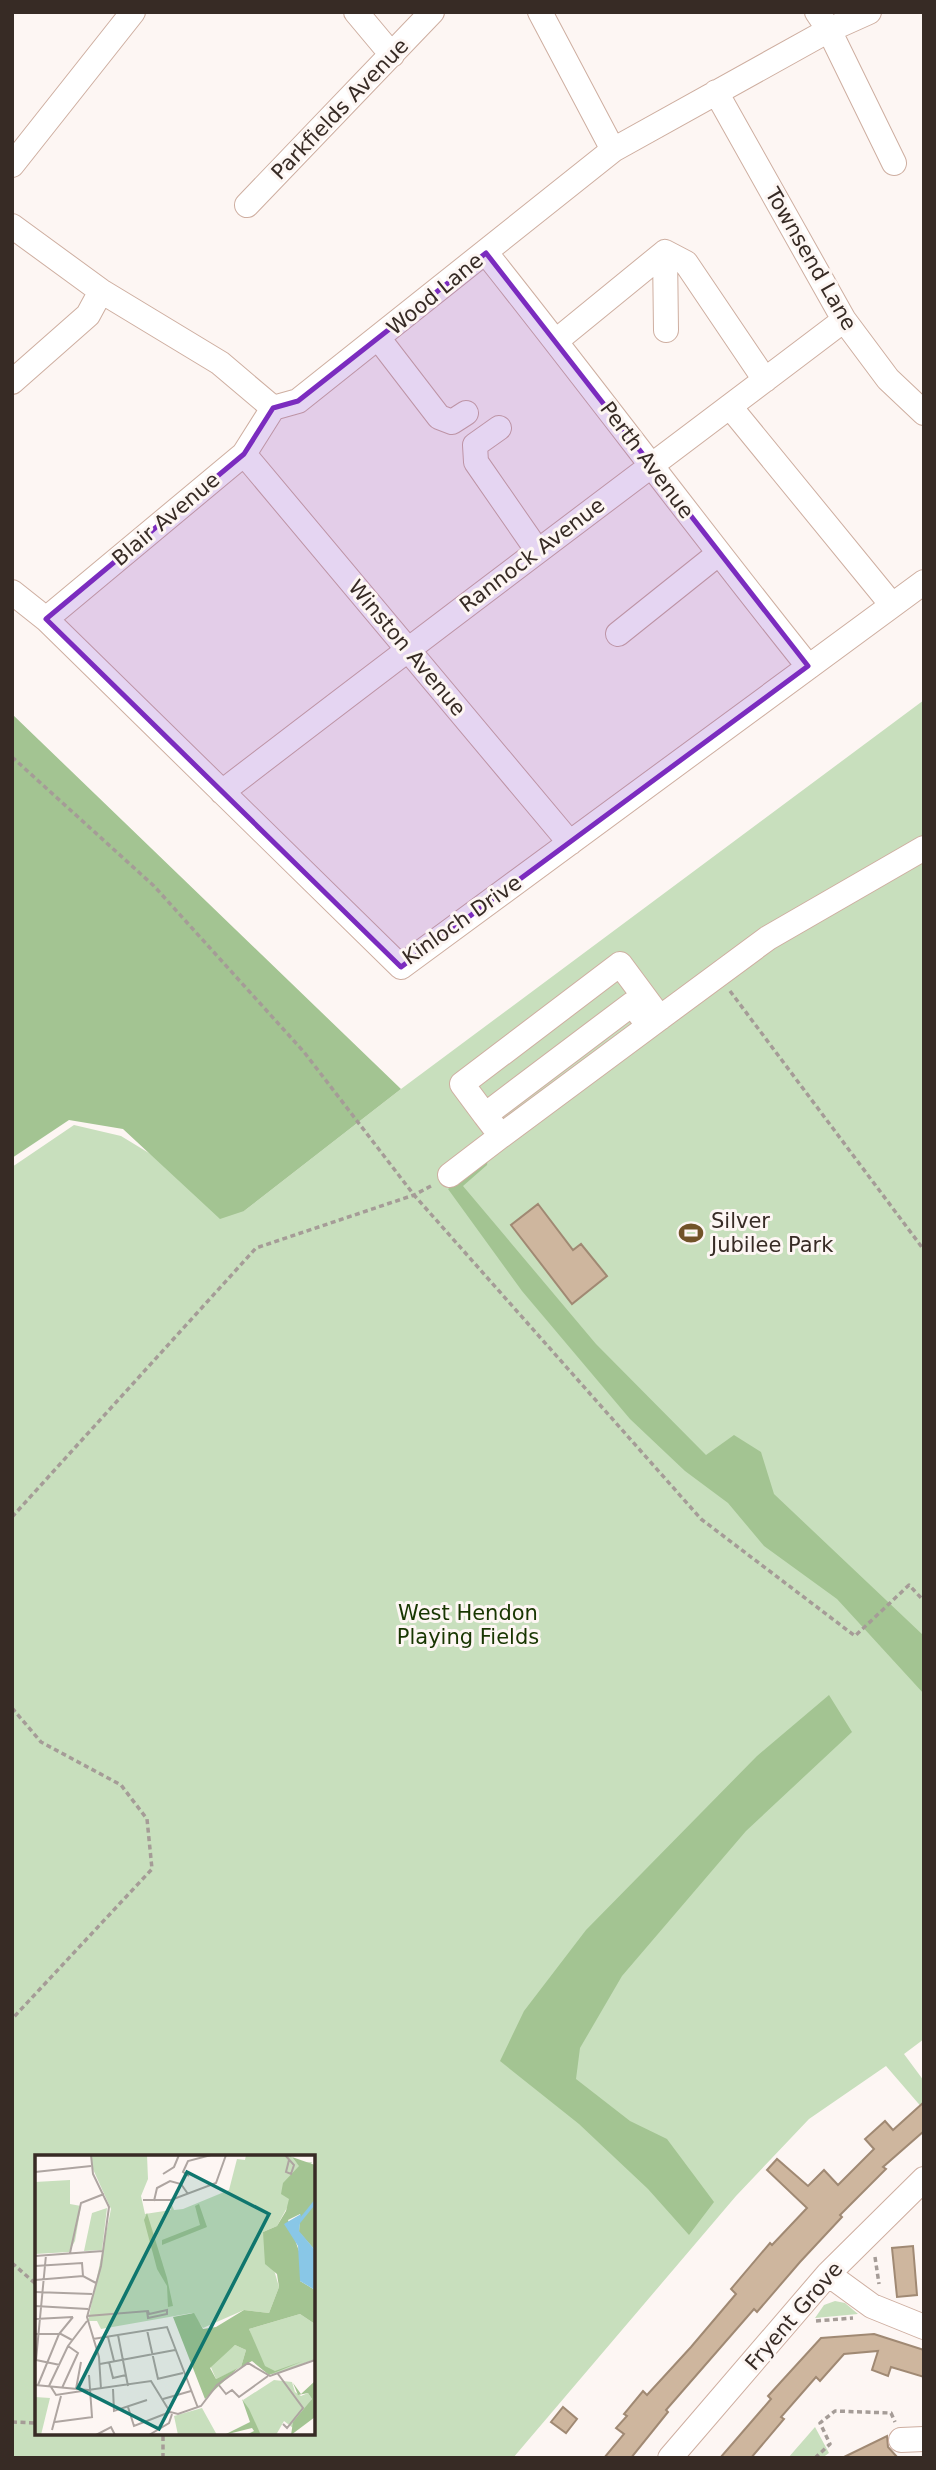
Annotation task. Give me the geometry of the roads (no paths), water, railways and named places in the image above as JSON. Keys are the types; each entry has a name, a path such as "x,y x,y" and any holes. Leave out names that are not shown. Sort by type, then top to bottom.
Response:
{"street":[{"path":"12,165 133,12"},
{"path":"356,12 392,55"},
{"name":"Parkfields Avenue","path":"247,205 432,12"},
{"path":"540,12 613,150"},
{"name":"Wood Lane","path":"273,408 298,401 613,150 716,92 823,21 869,12"},
{"path":"823,21 894,163"},
{"name":"Townsend Lane","path":"716,92 845,320 888,379 924,412"},
{"path":"12,226 101,291 220,363 273,408"},
{"path":"665,252 666,330"},
{"path":"556,341 665,252"},
{"path":"665,252 686,263 765,380"},
{"name":"Perth Avenue","path":"486,253 718,554 808,666"},
{"path":"12,382 88,315 101,291"},
{"name":"Rannock Avenue","path":"222,792 537,550 731,408 845,320"},
{"path":"379,339 439,417 452,422 466,413"},
{"name":"Blair Avenue","path":"46,619 244,454 273,408"},
{"path":"731,408 892,605"},
{"path":"499,428 475,445 476,462 537,550"},
{"name":"Winston Avenue","path":"244,454 570,843"},
{"path":"618,634 718,554"},
{"name":"Kinloch Drive","path":"12,592 46,619 401,967 924,582"},
{"path":"450,1175 768,938 924,848"},
{"path":"501,1136 462,1084 620,964 654,1022"},
{"path":"485,1115 632,1004 654,1022"},
{"name":"Fryent Grove","path":"670,2458 828,2274 924,2179"},
{"path":"828,2274 872,2306 924,2328"}],"place":[{"name":"Silver Jubilee Park","path":"691,1233"}],"park label":[{"name":"West Hendon Playing Fields","path":"468,1625"}]}
